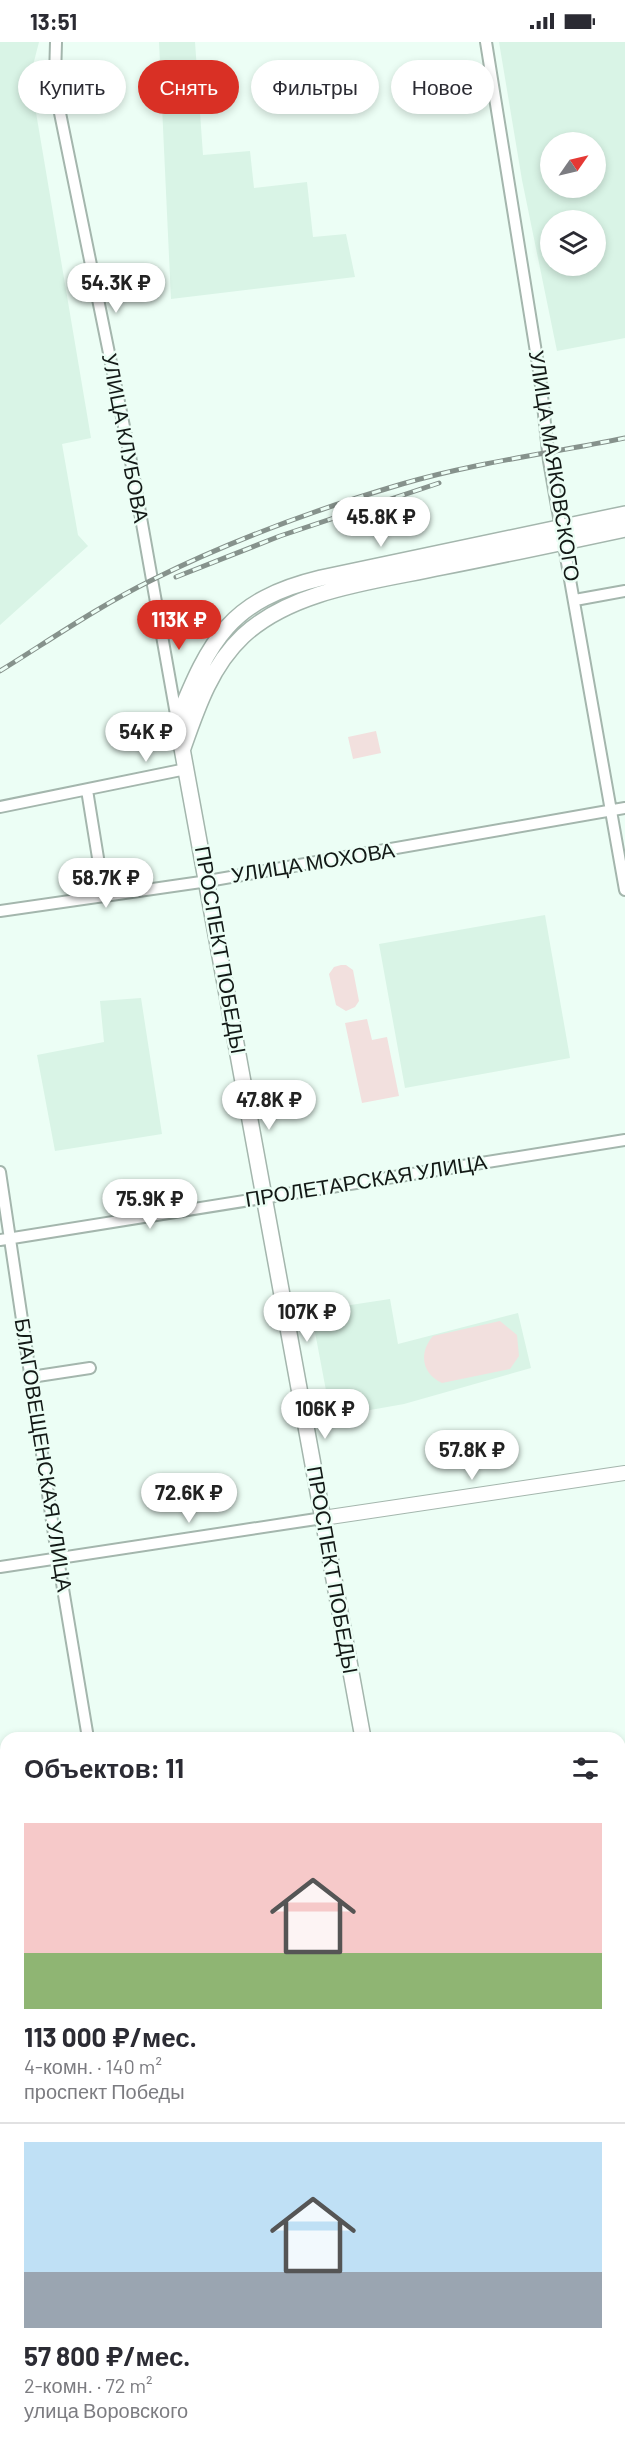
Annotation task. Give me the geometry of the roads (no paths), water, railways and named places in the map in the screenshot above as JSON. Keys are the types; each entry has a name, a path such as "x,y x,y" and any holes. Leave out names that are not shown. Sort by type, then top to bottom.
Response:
{"main road":[{"path":"183,749 196,712 222,660 249,631 278,611 327,593 562,535 625,514"},
{"path":"177,721 198,670 212,644 234,619 265,596 290,586 321,578 562,535 625,530"},
{"name":"ПРОСПЕКТ ПОБЕДЫ","path":"177,721 362,1732"}],"street":[{"name":"УЛИЦА КЛУБОВА","path":"56,42 55,78 60,113 130,456 153,587"},
{"name":"УЛИЦА МАЯКОВСКОГО","path":"486,42 540,377 549,461 625,890"},
{"name":"ПРОСПЕКТ ПОБЕДЫ","path":"153,587 177,721"},
{"path":"575,600 625,591"},
{"path":"0,807 186,769"},
{"path":"87,790 104,895"},
{"name":"УЛИЦА МОХОВА","path":"0,911 207,880 625,808"},
{"name":"ПРОЛЕТАРСКАЯ УЛИЦА","path":"5,1239 625,1140"},
{"name":"БЛАГОВЕЩЕНСКАЯ УЛИЦА","path":"0,1172 5,1239 32,1377 58,1559 87,1732"},
{"path":"32,1377 90,1368"},
{"path":"0,1567 625,1473"}],"railway":[{"path":"0,671 132,590 182,565 275,526 338,504 429,477 485,464 625,438"},
{"path":"176,577 280,536 439,483"}]}
